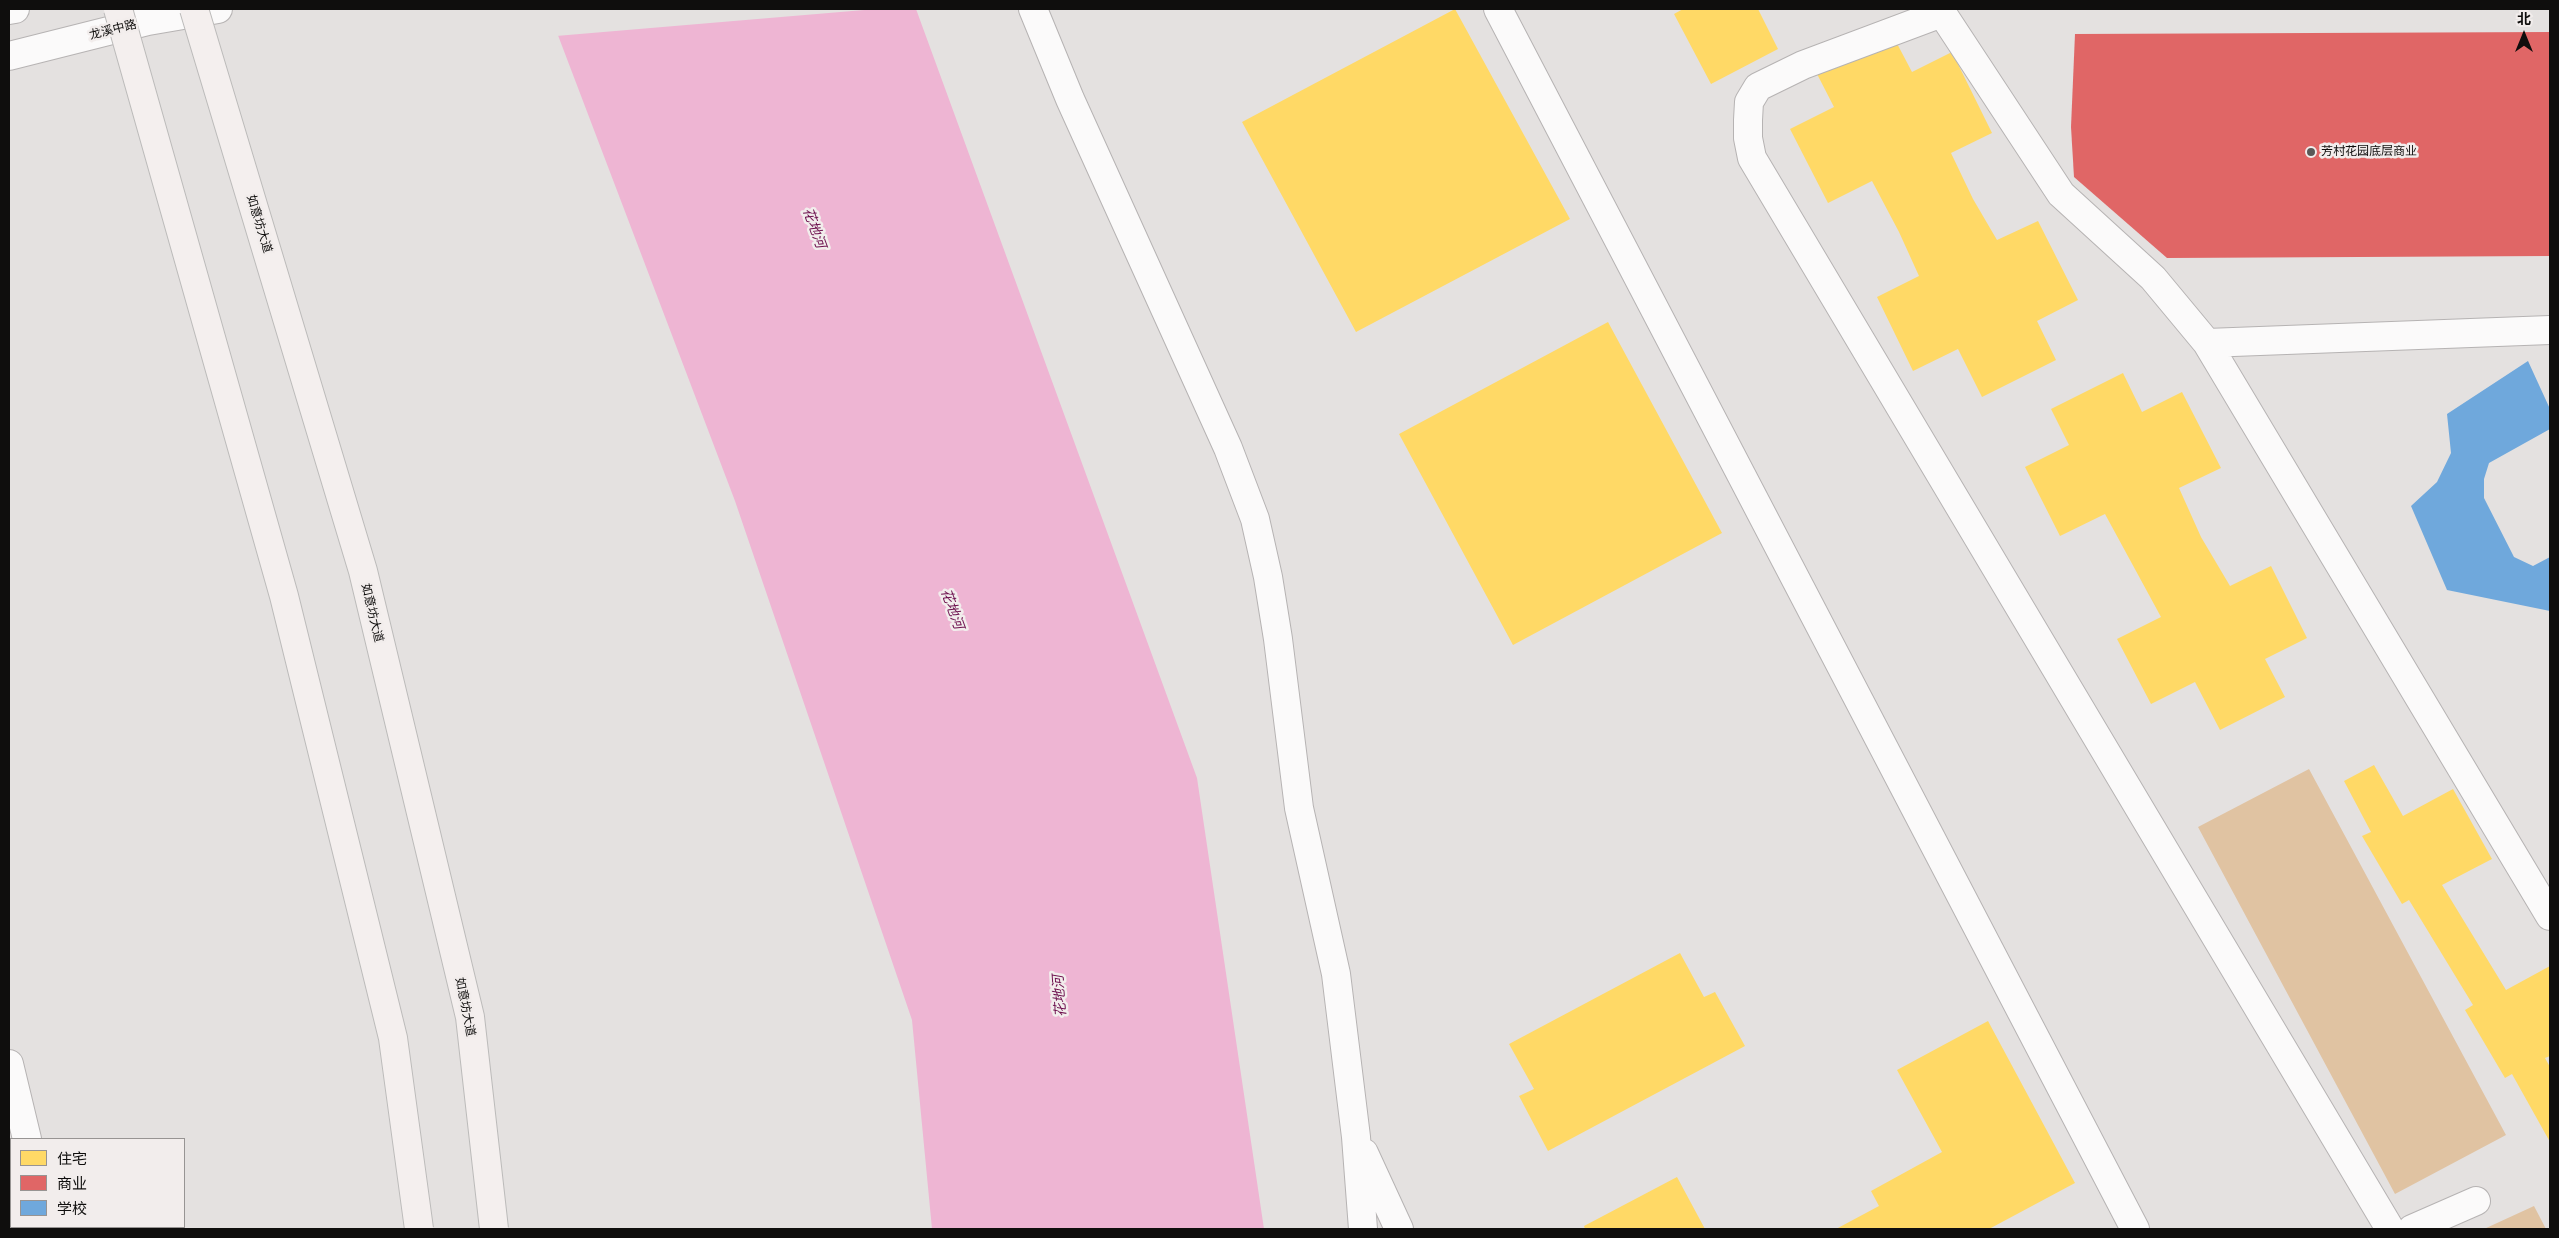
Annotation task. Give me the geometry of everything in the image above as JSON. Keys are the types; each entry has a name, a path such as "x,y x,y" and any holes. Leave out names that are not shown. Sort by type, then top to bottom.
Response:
{"main road":[{"path":"118,9 284,596 393,1038 419,1229"},
{"name":"如意坊大道","path":"194,9 363,571 470,1017 494,1229"}],"street":[{"path":"9,10 15,9"},
{"name":"龙溪中路","path":"9,56 148,21 218,9"},
{"path":"1033,9 1078,117 1228,448 1255,519 1277,630 1299,808 1336,974 1356,1137 1363,1229"},
{"path":"1498,9 2135,1229"},
{"path":"2390,1229 1752,158 1748,138 1749,102 1758,87 1804,65 1942,11 2062,194 2153,278 2206,343 2550,916"},
{"path":"2206,343 2550,330"},
{"path":"9,1064 27,1138"},
{"path":"1356,1137 1399,1229"},
{"path":"2412,1229 2476,1201"}],"shaded area":[{"path":"2309,769 2506,1135 2395,1194 2198,827"},
{"path":"2534,1206 2546,1229 2484,1229"}],"water":[{"name":"花地河","path":"548,9 916,9 1197,778 1264,1229 932,1229 912,1020 735,501"}],"pier":[{"path":"546,9 876,9 556,36"}],"building: 住宅":[{"path":"1455,9 1570,219 1356,332 1242,122"},
{"path":"1683,9 1758,9 1778,49 1711,84 1674,14"},
{"path":"1892,34 1912,72 1952,52 1992,133 1951,153 1973,199 1997,240 2038,221 2078,300 2037,321 2056,360 1982,397 1958,349 1913,371 1877,297 1919,276 1899,232 1872,181 1828,203 1790,129 1834,107 1816,72"},
{"path":"2138,64 2226,64 2227,113 2289,113 2290,178 2229,179 2230,226 2139,225 2139,173 2083,172 2083,114 2136,113"},
{"path":"2438,65 2440,115 2501,115 2502,179 2441,181 2443,227 2351,226 2352,174 2296,174 2296,116 2349,115 2350,66"},
{"path":"2506,116 2550,116 2550,175 2506,175"},
{"path":"1608,322 1722,533 1513,645 1399,434"},
{"path":"2123,373 2142,412 2182,392 2221,468 2179,488 2201,537 2230,586 2271,566 2307,638 2265,659 2285,697 2220,730 2195,682 2151,704 2117,639 2161,617 2105,514 2060,536 2025,467 2069,445 2051,409"},
{"path":"2374,765 2403,816 2453,789 2492,859 2442,885 2506,990 2550,966 2550,1056 2545,1058 2550,1067 2550,1142 2512,1074 2505,1078 2465,1010 2473,1005 2409,900 2402,904 2362,836 2371,832 2344,781"},
{"path":"1680,953 1704,997 1715,992 1745,1046 1548,1151 1519,1096 1534,1089 1509,1044"},
{"path":"1988,1021 2075,1183 1989,1229 1836,1229 1879,1206 1871,1191 1942,1152 1897,1070"},
{"path":"1677,1177 1705,1229 1585,1229 1584,1226"}],"building: 商业":[{"name":"芳村花园底层商业","path":"2550,32 2550,256 2167,258 2074,177 2071,127 2075,34"}],"building: 学校":[{"path":"2528,361 2550,409 2550,429 2489,463 2484,479 2484,498 2514,557 2533,566 2550,557 2550,611 2447,590 2411,506 2437,482 2451,453 2447,414"}],"place":[{"name":"芳村花园底层商业","path":"2311,152"}]}
